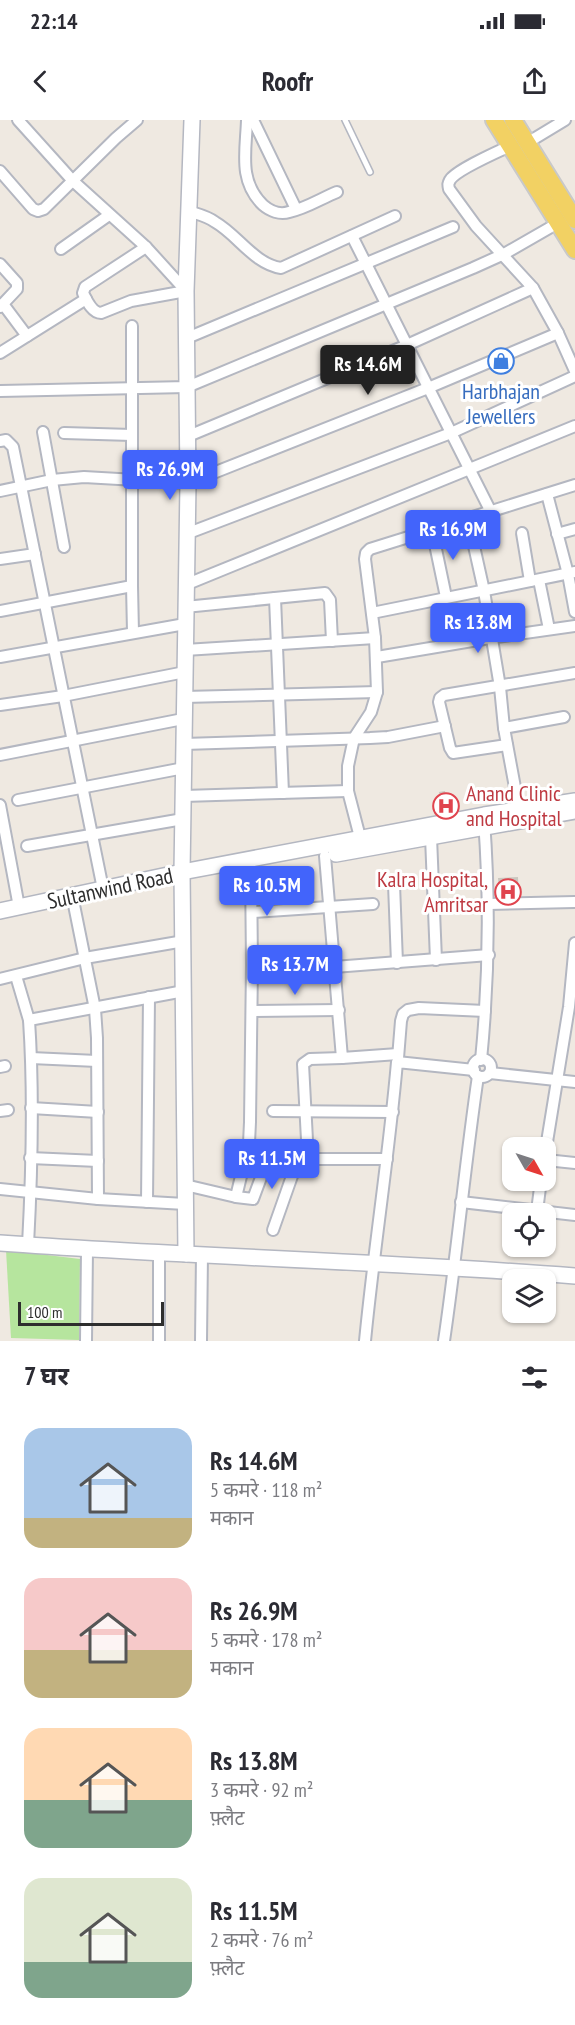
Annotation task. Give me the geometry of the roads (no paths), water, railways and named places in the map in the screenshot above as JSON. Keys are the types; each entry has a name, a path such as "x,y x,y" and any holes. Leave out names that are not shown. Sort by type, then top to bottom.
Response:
{"main road":[{"path":"186,1254 182,877 188,483 186,291 192,120"},
{"path":"494,120 510,146 575,220"},
{"path":"513,120 527,143 558,223 575,250"},
{"name":"Sultanwind Road","path":"0,911 102,889 325,856 361,844 431,837 519,809 575,801"},
{"name":"Sultanwind Road","path":"0,921 74,905 182,877 484,822 575,811"},
{"path":"0,1243 87,1250 454,1267 575,1276"}],"street":[{"path":"18,120 72,181 146,247 186,291"},
{"path":"0,171 33,209 44,210 137,120"},
{"path":"248,120 245,169 248,183 266,208 278,213 289,212 337,192"},
{"path":"253,120 296,209"},
{"path":"527,143 565,120"},
{"path":"510,146 459,172 448,183 449,189 476,226 533,288 558,333 575,371"},
{"path":"188,212 216,222 260,260 281,268 395,216"},
{"path":"61,249 109,215"},
{"path":"0,390 187,387 504,254 558,223"},
{"path":"187,338 453,227"},
{"path":"352,236 491,512"},
{"path":"146,247 85,287 83,293 93,310 101,313 131,300 186,291"},
{"path":"0,264 17,283 17,289 2,305 27,336"},
{"path":"186,437 407,345 533,288"},
{"path":"0,353 86,299"},
{"path":"132,326 134,632"},
{"path":"0,491 52,480 84,477 188,483 428,388 558,333"},
{"path":"186,534 451,433 575,376"},
{"path":"185,585 575,426"},
{"path":"43,432 64,548"},
{"path":"64,433 132,435"},
{"path":"0,441 6,440 13,447 102,889"},
{"path":"361,844 348,791 348,766 354,738 370,712 377,692 375,638 366,553 370,549 575,485"},
{"path":"548,494 557,534 571,573 575,612"},
{"path":"468,519 484,591 490,638 500,687 504,728 519,809"},
{"path":"432,530 446,597"},
{"path":"557,534 575,530"},
{"path":"522,533 549,629"},
{"path":"0,560 34,554"},
{"path":"372,613 571,573"},
{"path":"0,611 132,586"},
{"path":"185,607 325,593 330,600 332,641"},
{"path":"275,598 283,793"},
{"path":"0,657 185,624"},
{"path":"376,657 575,626"},
{"path":"185,650 375,638"},
{"path":"0,705 63,696 184,672"},
{"path":"507,745 455,754 450,748 440,698 444,695 575,673"},
{"path":"184,697 377,692"},
{"path":"504,728 564,717"},
{"path":"0,755 183,718"},
{"path":"184,744 387,737 445,726"},
{"path":"18,800 184,768"},
{"path":"183,796 348,791"},
{"path":"0,805 19,907"},
{"path":"27,846 183,819"},
{"path":"444,1341 476,1073 475,1064 481,1059 485,1011 489,956 489,904 484,822"},
{"path":"431,837 436,960"},
{"path":"325,856 342,1058"},
{"path":"236,1197 249,1143 253,912 251,868"},
{"path":"394,884 397,963"},
{"path":"489,904 575,902"},
{"path":"253,912 373,904"},
{"path":"74,905 95,1009 98,1199"},
{"path":"0,979 85,958 184,940"},
{"path":"548,1137 572,1007 575,943"},
{"path":"252,965 334,967 489,956"},
{"path":"16,976 29,1020 31,1058 31,1192 28,1245"},
{"path":"29,1020 184,991"},
{"path":"147,1203 149,997"},
{"path":"365,1341 372,1263 381,1216 393,1112 401,1021 408,1010 419,1008 485,1011"},
{"path":"252,1011 339,1011"},
{"path":"31,1058 97,1061"},
{"path":"273,1230 303,1159 305,1112 303,1064 310,1059 398,1058 476,1073 484,1077 490,1073 575,1082"},
{"path":"481,1059 490,1063 490,1073"},
{"path":"31,1108 98,1112"},
{"path":"273,1111 393,1112"},
{"path":"30,1158 98,1161"},
{"path":"185,1185 251,1199 255,1197 268,1161 387,1159"},
{"path":"556,1161 575,1163"},
{"path":"0,1189 147,1203 185,1204"},
{"path":"461,1202 502,1207"},
{"path":"556,1213 575,1215"},
{"path":"86,1341 87,1250"},
{"path":"159,1252 159,1341"},
{"path":"201,1341 202,1254"}],"lane":[{"path":"345,120 370,172"}],"place":[{"name":"Harbhajan Jewellers","path":"501,361"},
{"name":"Anand Clinic and Hospital","path":"446,806"},
{"name":"Kalra Hospital, Amritsar","path":"508,892"}]}
